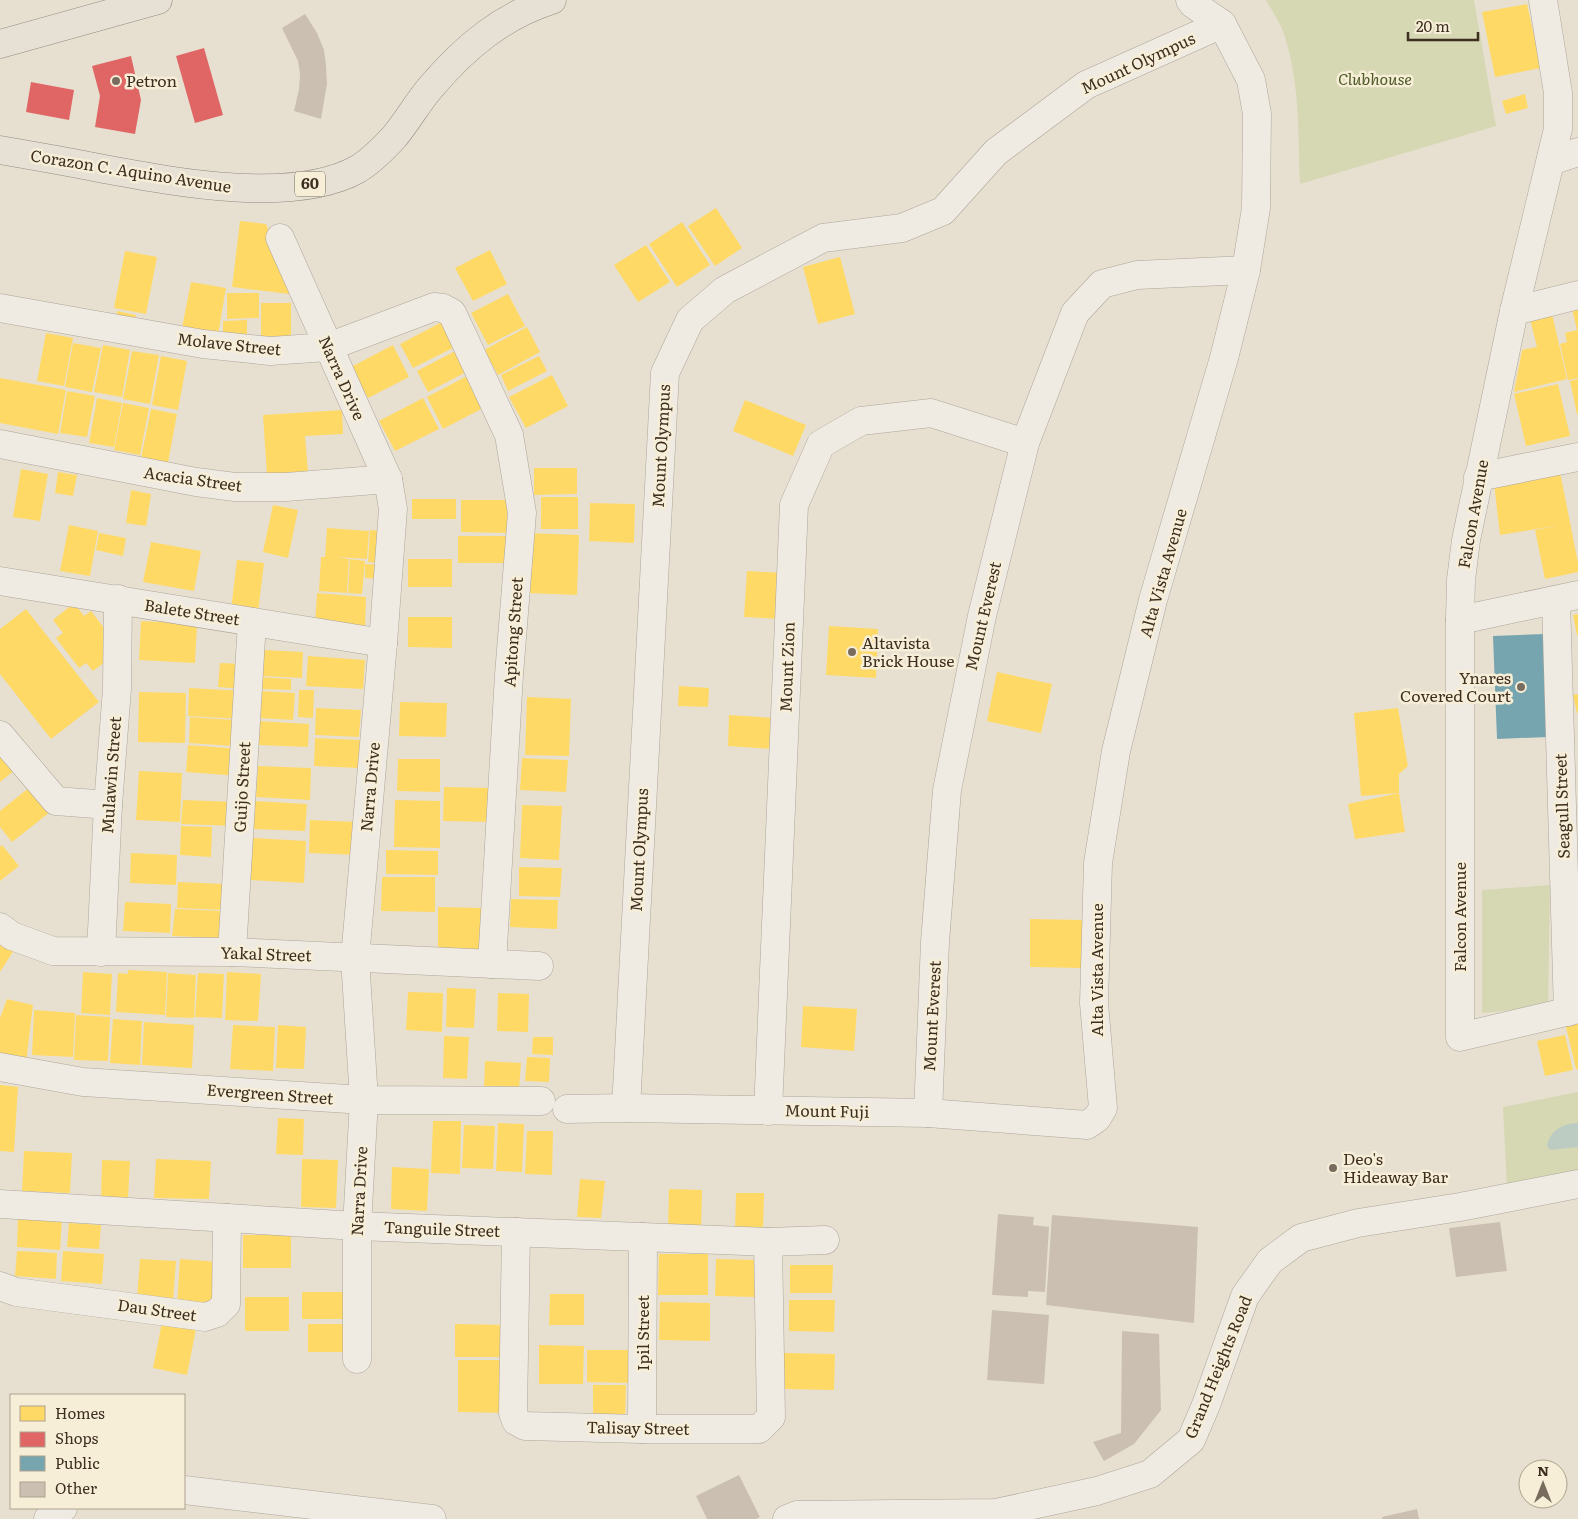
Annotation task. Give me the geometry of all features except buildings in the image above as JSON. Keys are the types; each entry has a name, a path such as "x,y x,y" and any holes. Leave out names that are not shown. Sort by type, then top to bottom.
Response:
{"main road":[{"path":"0,44 158,0"},
{"name":"Corazon C. Aquino Avenue","path":"0,150 140,175 224,187 276,187 322,182 358,168 377,153 395,136 430,88 465,50 480,38 497,25 517,14 552,0"}],"street":[{"name":"Alta Vista Avenue","path":"1087,1125 1097,1118 1103,1108 1094,1003 1098,863 1116,751 1153,600 1224,358 1246,270 1256,208 1257,114 1250,80 1223,12 1192,4 1190,0"},
{"name":"Falcon Avenue","path":"1543,0 1556,74 1559,109 1558,129 1514,311 1478,477 1466,540 1461,580 1460,1037 1573,1010"},
{"name":"Mount Olympus","path":"626,1108 665,373 690,320 725,290 823,238 902,228 943,211 996,152 1086,85 1223,12"},
{"path":"1551,161 1578,152"},
{"name":"Narra Drive","path":"280,238 388,479 393,509 355,958 364,1100 357,1226 357,1359"},
{"name":"Mount Everest","path":"928,1113 935,942 946,790 982,616 1025,443 1075,313 1102,284 1137,275 1246,270"},
{"path":"1514,311 1578,295"},
{"name":"Molave Street","path":"0,308 203,344 270,351 328,347 434,307 442,308 452,313"},
{"name":"Apitong Street","path":"452,313 509,435 522,513 509,675 492,964"},
{"name":"Mount Zion","path":"768,1110 794,505 821,444 861,421 931,413 1025,443"},
{"name":"Acacia Street","path":"0,444 196,482 235,487 286,487 388,479"},
{"path":"1478,477 1578,456"},
{"name":"Balete Street","path":"0,581 383,642"},
{"path":"1460,620 1567,597"},
{"name":"Seagull Street","path":"1567,597 1573,1010"},
{"name":"Mulawin Street","path":"101,952 108,805 118,689 118,599"},
{"name":"Guijo Street","path":"232,952 252,622"},
{"path":"0,735 56,801 108,805"},
{"name":"Yakal Street","path":"0,927 12,936 53,951 232,952 539,966"},
{"name":"Evergreen Street","path":"0,1067 83,1082 364,1100 541,1101"},
{"name":"Mount Fuji","path":"567,1109 626,1108 928,1113 1087,1125"},
{"name":"Grand Heights Road","path":"787,1519 797,1516 996,1513 1097,1491 1150,1474 1191,1440 1206,1405 1245,1296 1270,1261 1301,1238 1358,1223 1460,1207 1578,1184"},
{"name":"Tanguile Street","path":"0,1204 357,1226 768,1242 824,1240"},
{"name":"Dau Street","path":"0,1286 16,1292 205,1317 217,1313 226,1304 227,1218"},
{"name":"Talisay Street","path":"516,1232 513,1413 516,1421 525,1426 759,1429 771,1417 768,1242"},
{"name":"Ipil Street","path":"642,1429 643,1237"},
{"path":"185,1490 395,1517 432,1519"},
{"path":"48,1519 62,1509"}],"green space":[{"name":"Clubhouse","path":"1266,0 1474,0 1496,126 1300,184 1296,89 1293,71 1282,30"},
{"path":"1550,885 1548,1007 1482,1013 1482,890"},
{"path":"1578,1092 1578,1176 1507,1189 1503,1107"}],"shaded area":[{"path":"1578,1123 1578,1147 1550,1150 1547,1145 1551,1135 1558,1128"}],"place":[{"name":"Petron","path":"116,81"},
{"name":"Altavista Brick House","path":"852,652"},
{"name":"Ynares Covered Court","path":"1521,687"},
{"name":"Deo's Hideaway Bar","path":"1333,1168"}]}
